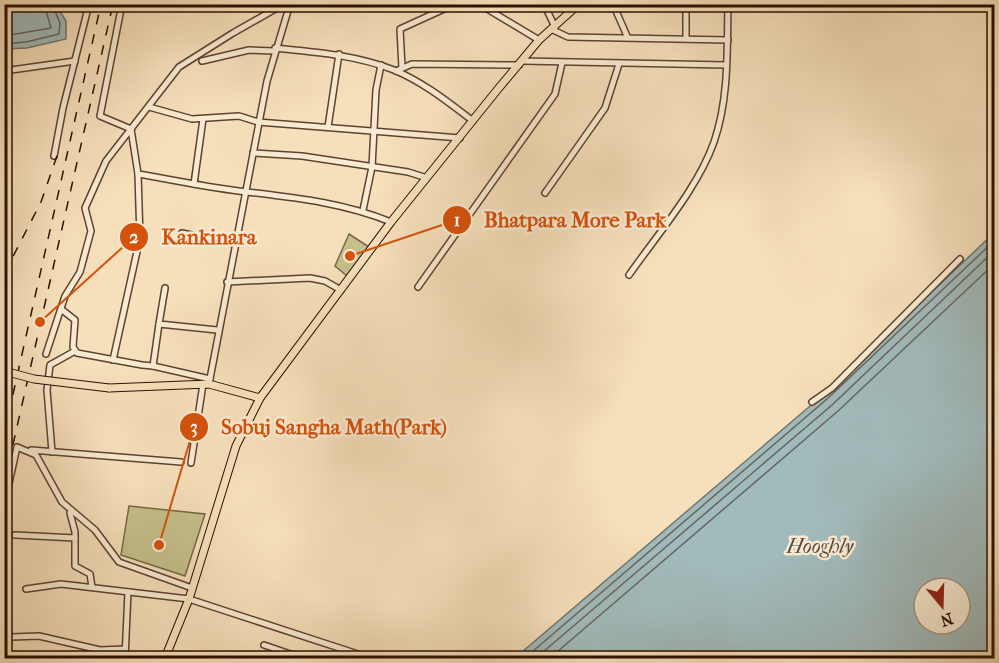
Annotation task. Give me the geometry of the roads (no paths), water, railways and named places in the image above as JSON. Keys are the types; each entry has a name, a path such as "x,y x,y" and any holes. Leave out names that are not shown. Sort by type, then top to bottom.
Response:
{"main road":[{"path":"165,658 189,598 236,446 260,398 392,222 473,121 539,40 579,4"},
{"path":"4,371 34,379 109,388 207,382 260,398"}],"street":[{"path":"54,156 89,4"},
{"path":"122,4 100,116 131,129"},
{"path":"46,354 67,292 80,272 90,236 90,226 85,213 87,204 106,161 179,67 284,4"},
{"path":"191,463 258,122 274,50 290,4"},
{"path":"399,69 400,29 455,4"},
{"path":"479,4 539,40"},
{"path":"544,4 554,28 568,37 686,37 728,40"},
{"path":"614,4 627,36"},
{"path":"686,4 686,37"},
{"path":"629,275 708,157 719,124 728,40 728,4"},
{"path":"202,61 249,50 339,54 399,69 438,94 473,121"},
{"path":"328,127 339,54"},
{"path":"4,71 75,61"},
{"path":"418,287 555,93 562,63"},
{"path":"399,69 418,64 726,65"},
{"path":"545,194 605,108 619,64"},
{"path":"363,210 372,167 381,65"},
{"path":"149,107 203,119 239,116 258,122 460,138"},
{"path":"194,184 203,119"},
{"path":"113,360 140,238 138,174 131,129"},
{"path":"253,153 296,155 408,172 427,178"},
{"path":"138,174 246,192 314,199 363,210 392,222"},
{"path":"182,233 235,244"},
{"path":"812,402 832,388 960,259"},
{"path":"227,282 310,278 325,281 341,290"},
{"path":"153,366 165,288"},
{"path":"61,309 75,320 75,351"},
{"path":"159,324 217,330"},
{"path":"52,452 46,390 50,365 75,351 153,366 207,382"},
{"path":"4,506 17,447 181,462"},
{"path":"31,450 40,460 57,494 70,511 95,530 119,562 192,588"},
{"path":"70,511 75,538 76,568 90,574 92,587"},
{"path":"15,535 75,538"},
{"path":"26,589 56,584 189,598 370,658"},
{"path":"124,658 128,592"},
{"path":"4,631 10,637 39,636 100,650 125,649"},
{"path":"264,645 302,658 362,656"},
{"path":"165,658 174,658"}],"water":[{"path":"5,4 56,5 66,21 66,39 27,48 5,49"},
{"name":"Hooghly","path":"994,233 994,658 515,658 823,395"}],"railway":[{"path":"4,434 101,4"},
{"path":"4,484 113,4"},
{"path":"4,274 41,202 58,153"}],"place":[{"name":"Bhatpara More Park","path":"350,256"},
{"name":"Kankinara","path":"40,322"},
{"name":"Sobuj Sangha Math(Park)","path":"159,545"}]}
